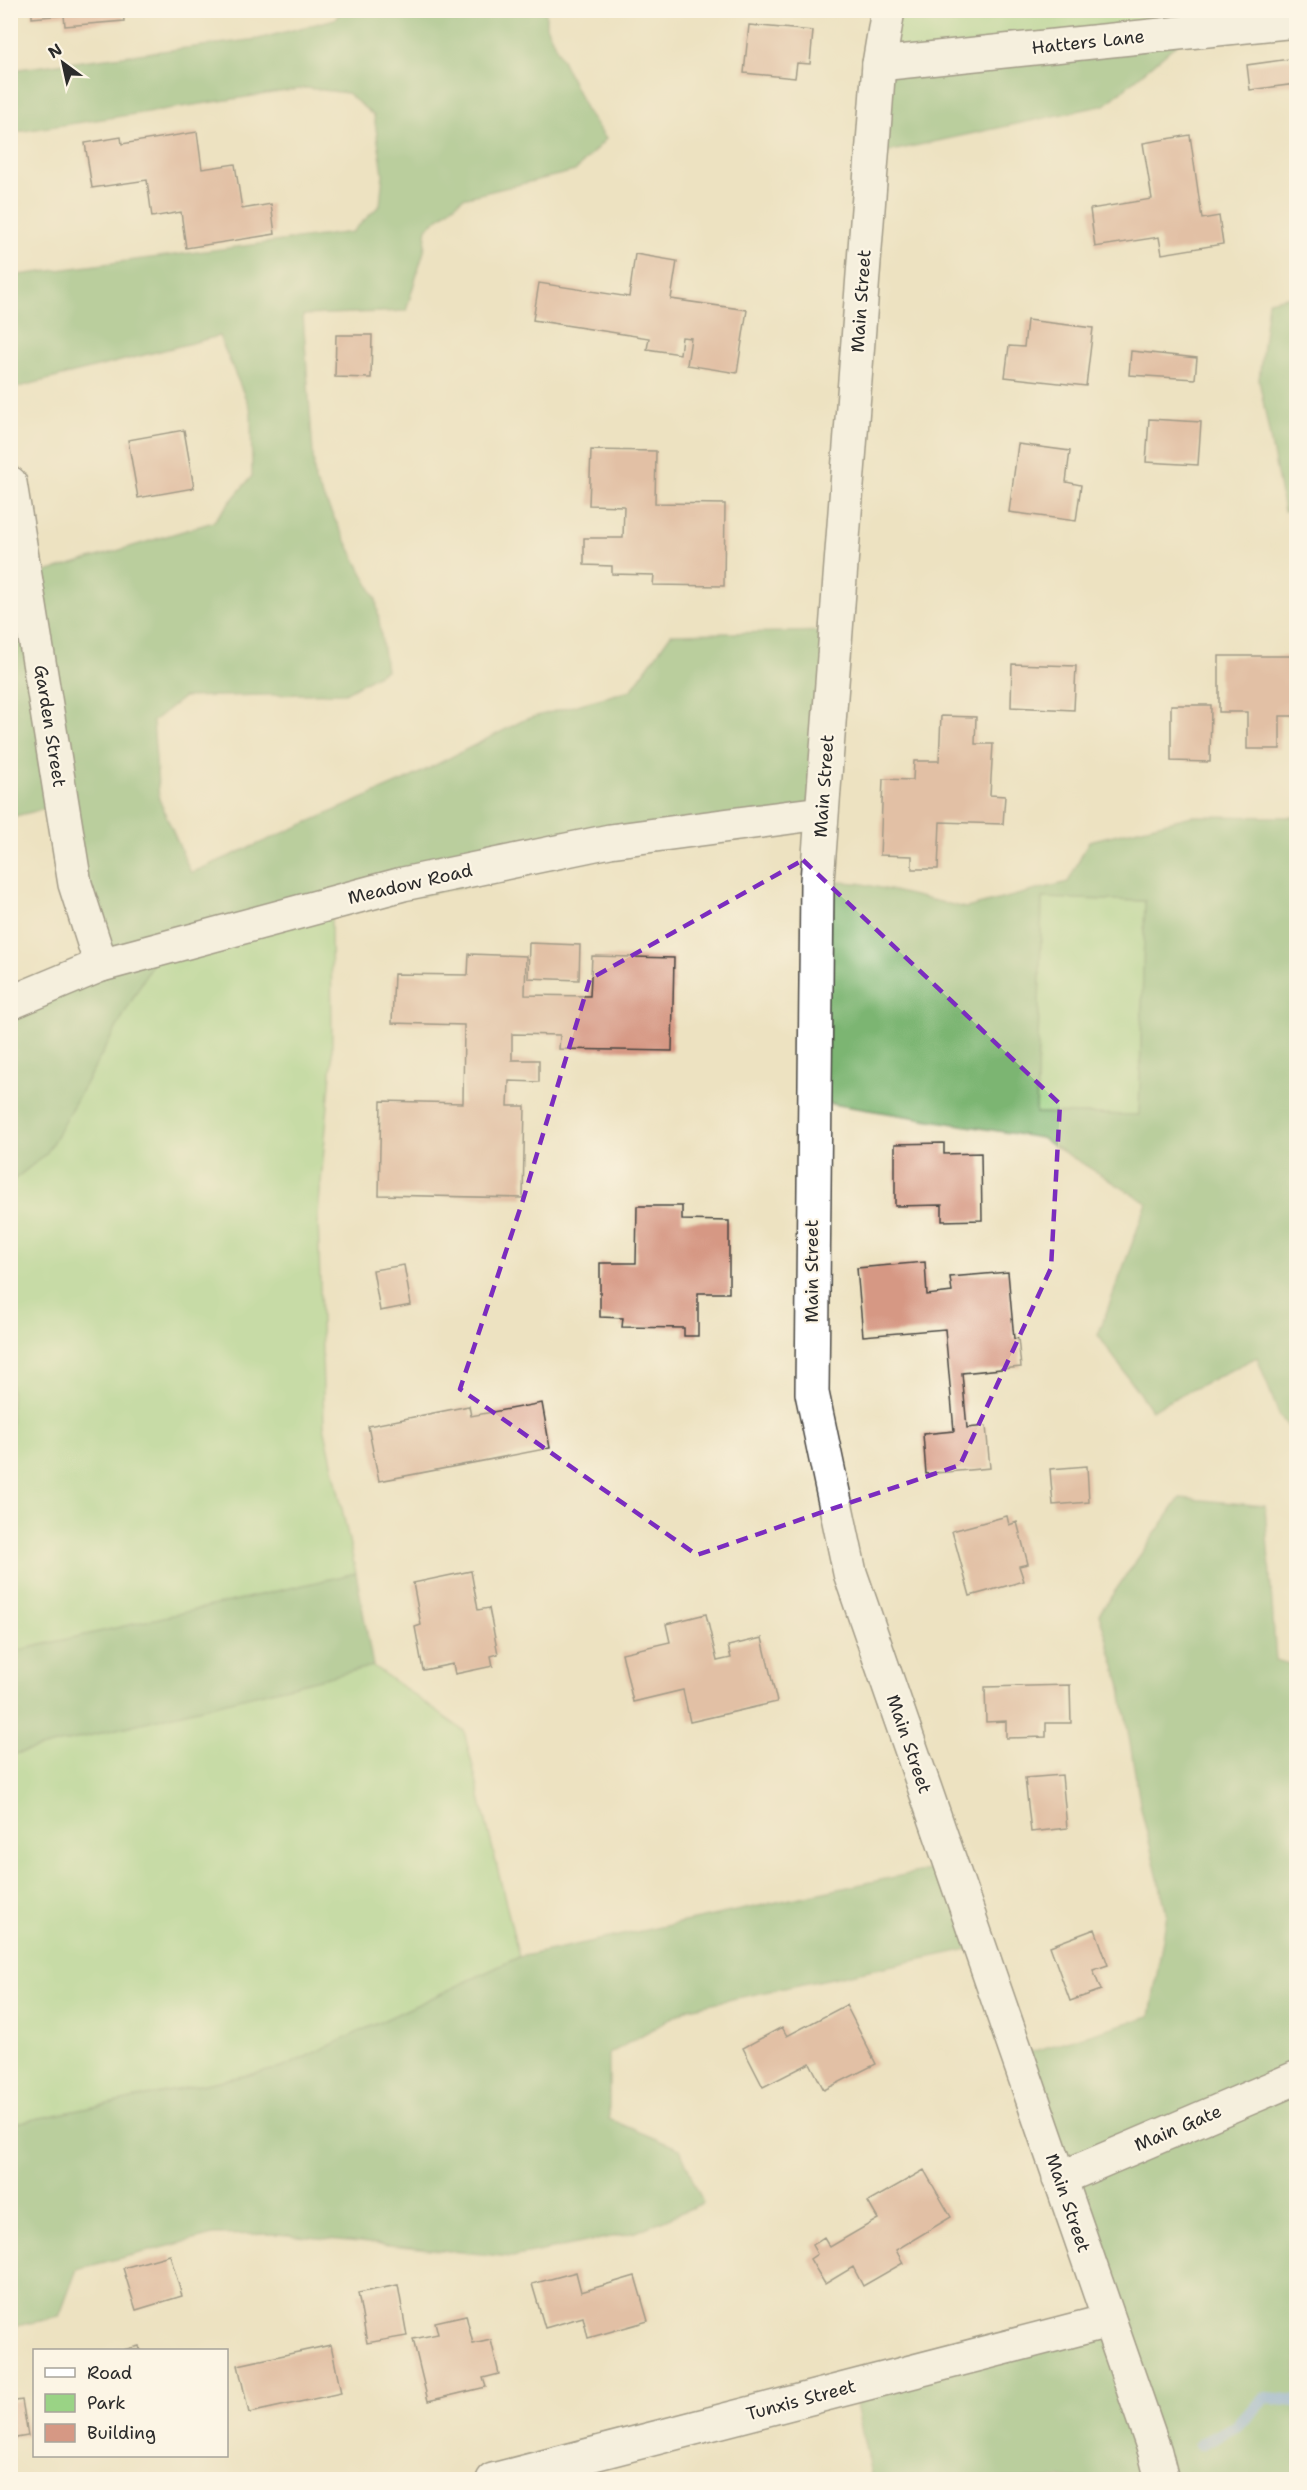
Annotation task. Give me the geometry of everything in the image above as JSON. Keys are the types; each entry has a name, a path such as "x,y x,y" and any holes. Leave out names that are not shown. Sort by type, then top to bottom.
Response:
{"main road":[{"name":"Main Street","path":"888,10 879,64 817,881 812,1393 850,1573 1162,2480"},
{"name":"Hatters Lane","path":"879,64 1296,21"},
{"name":"Garden Street","path":"10,483 75,884 101,965"},
{"name":"Meadow Road","path":"10,1004 101,965 403,884 610,841 822,813"},
{"name":"Main Gate","path":"1059,2179 1296,2078"},
{"name":"Tunxis Street","path":"493,2480 1108,2321"}],"highlighted area":[{"path":"803,860 1060,1104 1051,1268 960,1465 697,1555 460,1389 523,1200 590,979"}],"green space":[{"path":"342,11 546,11 546,26 586,110 606,139 575,171 463,198 427,228 424,251 406,311 303,315 315,481 376,599 386,670 345,693 184,697 153,721 159,799 191,873 410,778 526,719 631,690 671,634 836,631 821,813 161,948 46,1154 11,1182 11,1003 101,965 62,805 11,817 11,580 26,578 213,522 252,476 251,411 219,336 11,389 11,276 352,232 380,205 383,173 374,116 347,93 306,88 11,133 11,70 258,39 335,19"},
{"path":"888,11 1180,11 1191,32 879,64"},
{"path":"1191,32 1105,105 873,155 879,64"},
{"path":"1296,295 1296,512 1284,511 1259,380 1268,301"},
{"path":"1192,816 1296,817 1296,1437 1279,1415 1257,1357 1151,1410 1098,1335 1147,1203 1041,1138 814,1101 817,881 859,883 966,908 1068,882 1089,841","holes":["1042,898 1145,901 1139,1115 1036,1113"]},
{"path":"1042,898 1145,901 1139,1115 1036,1113"},
{"path":"331,903 332,1062 318,1215 324,1426 356,1573 11,1652 11,1182 46,1154 161,948"},
{"path":"1180,1498 1265,1506 1276,1660 1296,1666 1296,2479 872,2479 852,2386 1108,2321 1017,2056 1150,2016 1167,1914 1141,1809 1120,1683 1099,1614"},
{"path":"356,1573 373,1666 11,1755 11,1652"},
{"path":"373,1666 464,1731 519,1957 282,2068 11,2124 10,1755"},
{"path":"951,1865 979,1947 689,2008 609,2054 609,2119 680,2149 703,2203 636,2232 512,2257 277,2234 213,2235 77,2269 59,2317 11,2327 11,2124 282,2068 519,1957"}],"building":[{"path":"32,10 123,10 124,21 65,26 64,15 32,18"},
{"path":"749,25 813,31 810,64 797,63 795,78 744,73"},
{"path":"1296,58 1296,84 1250,90 1247,65"},
{"path":"197,132 202,169 235,164 242,209 271,204 275,234 186,248 181,212 152,217 147,180 92,188 85,143 121,137 122,144"},
{"path":"1190,135 1202,219 1219,216 1223,244 1162,254 1159,237 1095,247 1090,209 1152,199 1143,143"},
{"path":"635,254 677,261 671,299 747,310 737,373 687,365 691,338 682,337 680,354 647,349 649,338 533,320 539,283 629,297"},
{"path":"1027,320 1093,328 1086,386 1005,377 1009,346 1024,347"},
{"path":"336,335 372,335 371,378 335,377"},
{"path":"1131,351 1197,358 1195,379 1129,375"},
{"path":"1149,419 1201,422 1198,465 1146,462"},
{"path":"184,430 194,488 138,498 128,440"},
{"path":"1018,444 1070,451 1066,482 1081,485 1076,521 1009,512"},
{"path":"591,450 656,451 655,503 725,504 724,586 653,585 654,575 612,574 612,566 584,565 584,538 623,538 624,506 589,505"},
{"path":"1219,656 1296,656 1295,716 1280,716 1280,749 1247,749 1247,712 1219,712"},
{"path":"1012,664 1076,666 1074,710 1011,707"},
{"path":"1171,705 1211,705 1210,762 1171,761"},
{"path":"941,716 976,717 975,744 993,744 990,795 1005,796 1003,824 940,822 938,869 912,869 912,856 880,855 883,779 913,780 914,761 939,761"},
{"path":"529,943 580,945 579,980 528,978"},
{"path":"469,954 526,956 525,995 590,996 592,956 674,958 672,1051 559,1049 560,1035 512,1034 512,1060 539,1060 539,1082 509,1081 508,1106 525,1106 523,1198 379,1195 381,1101 463,1103 464,1025 392,1023 394,974 468,975"},
{"path":"944,1143 944,1154 981,1153 982,1220 942,1221 942,1205 895,1206 895,1144"},
{"path":"637,1206 682,1206 682,1220 729,1221 729,1293 698,1293 698,1336 684,1336 684,1328 622,1327 623,1318 600,1317 600,1263 636,1263"},
{"path":"925,1262 927,1295 952,1292 950,1277 1008,1272 1014,1339 1018,1338 1021,1367 962,1373 967,1428 986,1426 990,1468 926,1474 923,1434 954,1431 945,1329 863,1336 857,1268"},
{"path":"404,1265 411,1305 380,1311 373,1270"},
{"path":"542,1403 550,1448 379,1481 368,1426 469,1406 471,1416"},
{"path":"1087,1466 1089,1502 1053,1505 1050,1469"},
{"path":"1007,1516 1009,1525 1017,1522 1028,1564 1019,1566 1024,1581 970,1596 952,1531"},
{"path":"471,1571 478,1610 489,1608 498,1654 491,1656 493,1666 455,1674 453,1664 423,1670 415,1627 421,1625 413,1583"},
{"path":"706,1614 717,1661 731,1658 728,1646 762,1638 777,1702 690,1722 683,1690 633,1702 622,1653 670,1642 666,1624"},
{"path":"1070,1685 1071,1723 1046,1723 1046,1737 1006,1738 1006,1721 986,1722 985,1687"},
{"path":"1062,1775 1067,1828 1031,1832 1025,1778"},
{"path":"1095,1929 1108,1965 1093,1970 1101,1990 1070,2001 1050,1946"},
{"path":"846,2005 876,2064 824,2090 810,2063 763,2087 743,2048 782,2027 787,2036"},
{"path":"924,2170 951,2217 896,2250 903,2263 863,2286 853,2267 825,2284 810,2259 817,2254 812,2245 824,2237 830,2247 878,2219 868,2202"},
{"path":"170,2255 182,2296 136,2310 123,2268"},
{"path":"576,2272 581,2292 635,2276 648,2321 588,2338 583,2317 545,2328 532,2284"},
{"path":"398,2285 407,2336 367,2343 358,2293"},
{"path":"466,2315 473,2344 491,2340 499,2374 483,2378 486,2387 428,2401 413,2339 438,2334 435,2322"},
{"path":"331,2345 341,2393 249,2413 238,2365"},
{"path":"22,2400 28,2436 10,2439 10,2402"}],"waterway":[{"path":"1201,2444 1236,2426 1266,2398 1296,2401"}]}
